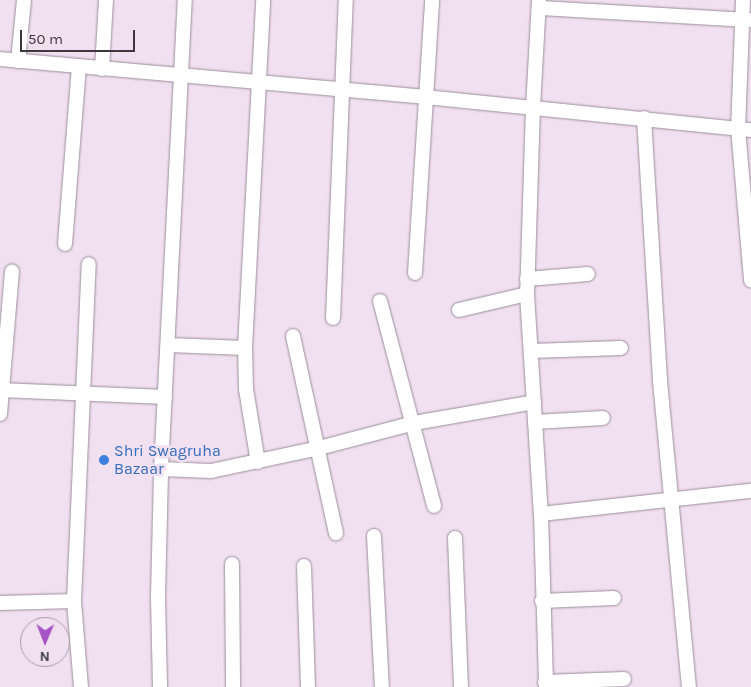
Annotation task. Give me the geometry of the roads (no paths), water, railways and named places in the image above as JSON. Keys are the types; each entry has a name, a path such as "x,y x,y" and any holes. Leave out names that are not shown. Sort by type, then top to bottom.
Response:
{"street":[{"path":"18,61 24,0"},
{"path":"102,69 106,0"},
{"path":"160,687 158,596 161,469 183,77 185,0"},
{"path":"258,462 246,389 245,348 263,0"},
{"path":"333,318 346,0"},
{"path":"415,273 432,0"},
{"path":"743,0 746,20 744,129 751,280"},
{"path":"624,679 546,684 542,601 541,514 527,294 533,107 539,4 746,20"},
{"path":"0,59 79,68 341,89 533,107 744,129"},
{"path":"65,244 79,68"},
{"path":"644,118 660,381 689,687"},
{"path":"81,687 74,601 82,394 90,264"},
{"path":"0,414 12,272"},
{"path":"528,279 588,274"},
{"path":"459,310 527,294"},
{"path":"380,301 414,423 434,506"},
{"path":"294,336 336,533"},
{"path":"169,345 245,348"},
{"path":"531,351 620,348"},
{"path":"1,390 165,397"},
{"path":"161,469 211,471 319,448 414,423 534,402"},
{"path":"535,422 603,418"},
{"path":"541,514 751,491"},
{"path":"374,536 382,687"},
{"path":"455,538 461,687"},
{"path":"232,564 233,687"},
{"path":"304,566 308,687"},
{"path":"542,601 614,598"},
{"path":"0,602 74,601"}],"place":[{"name":"Shri Swagruha Bazaar","path":"104,460"}]}
